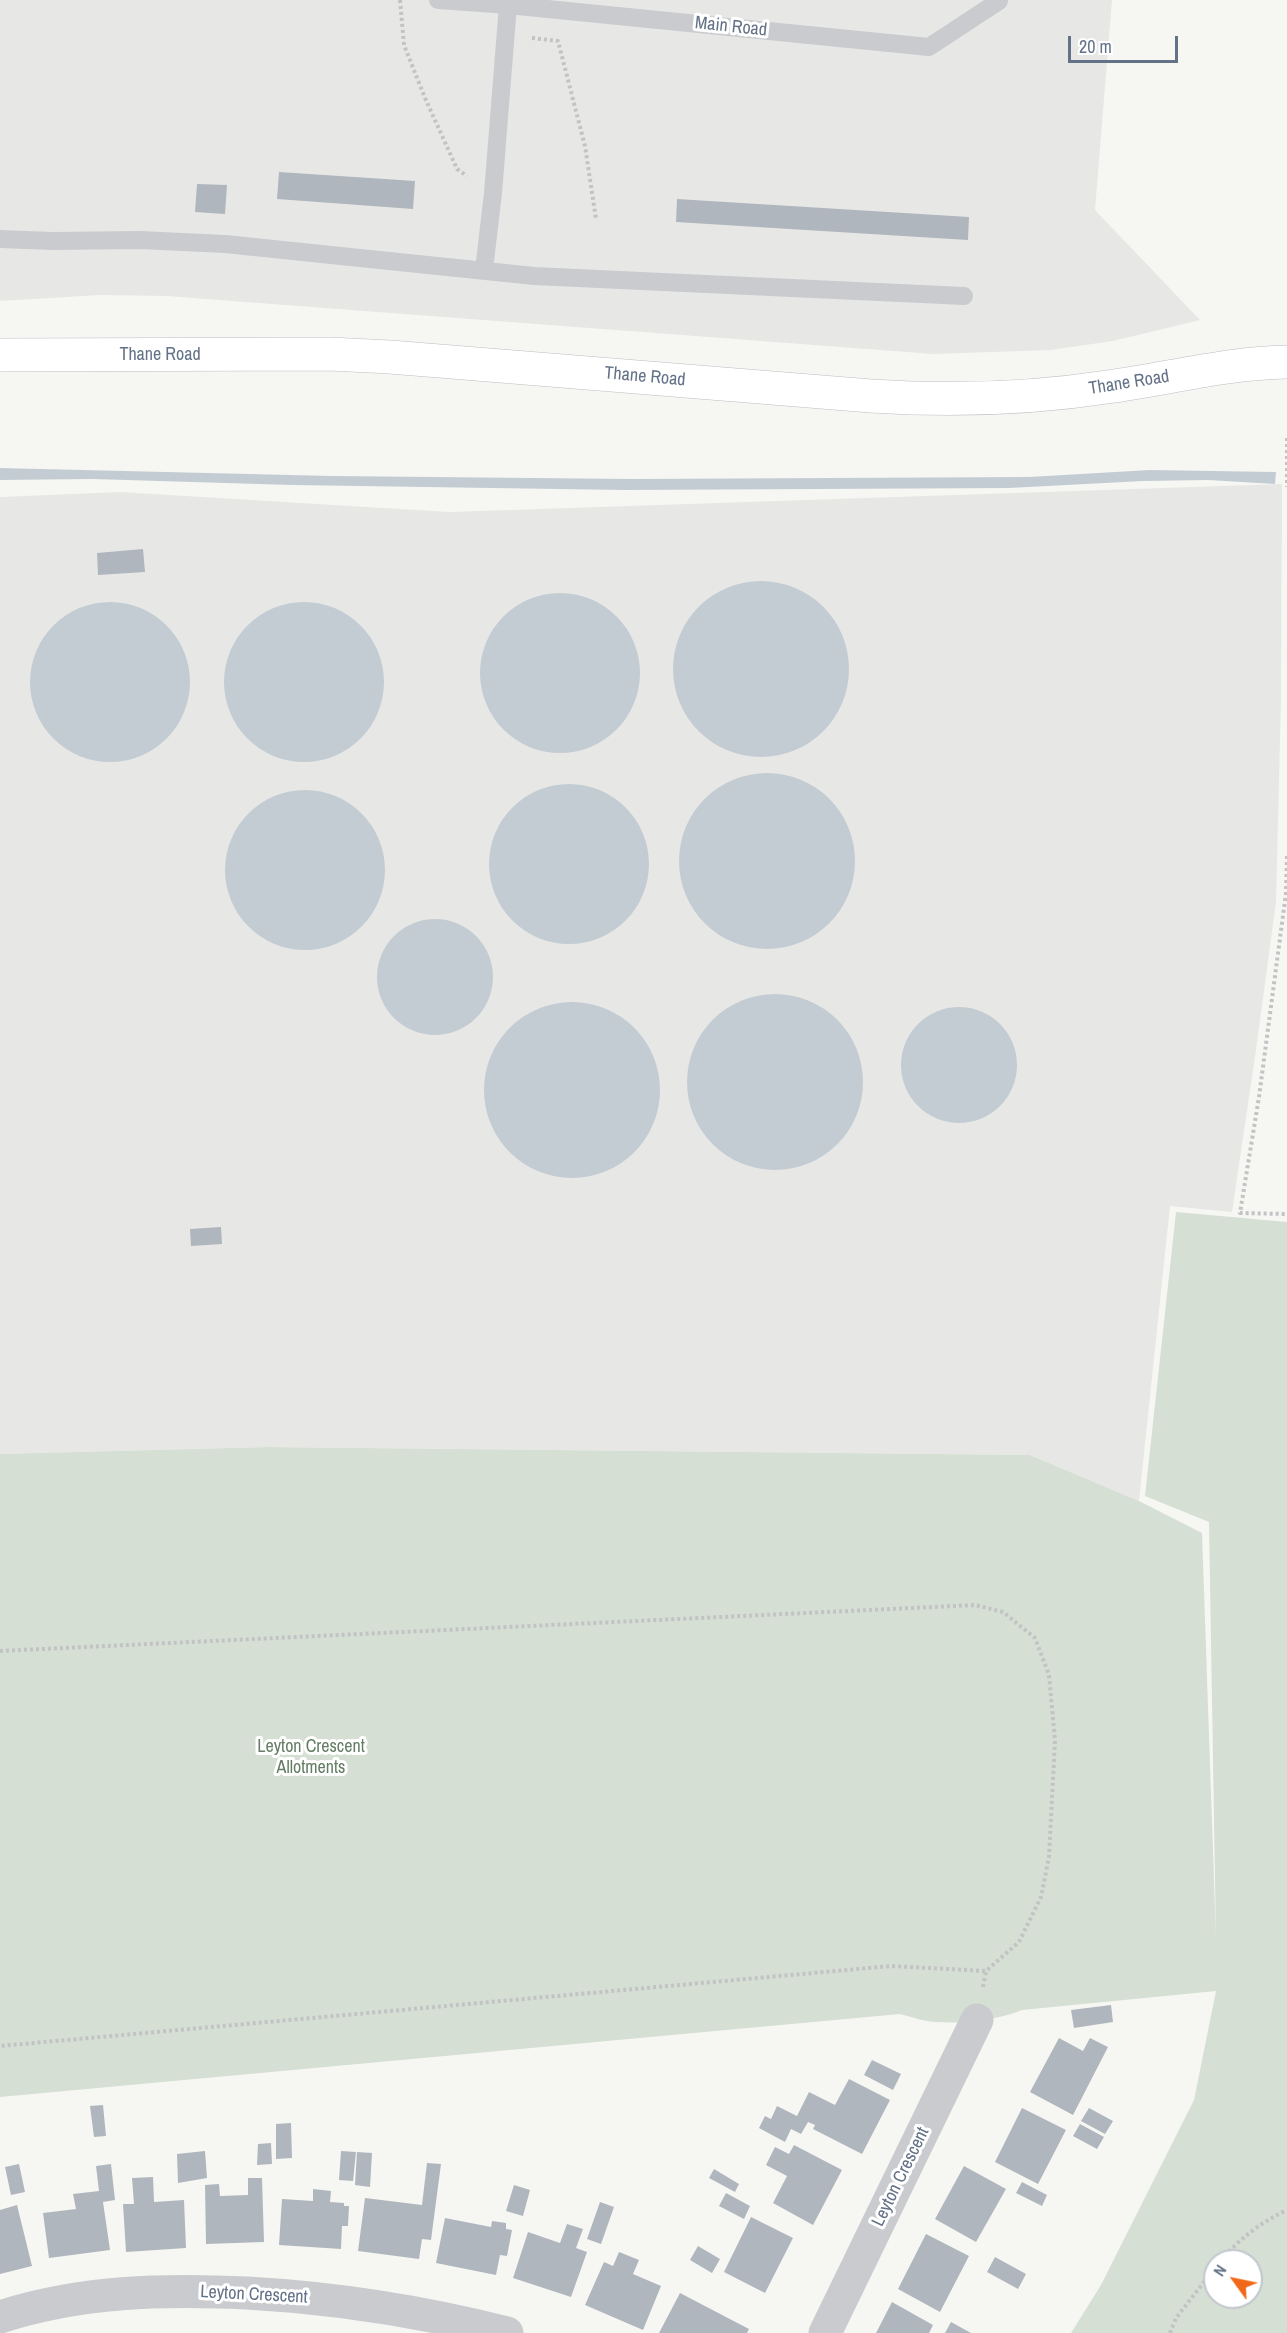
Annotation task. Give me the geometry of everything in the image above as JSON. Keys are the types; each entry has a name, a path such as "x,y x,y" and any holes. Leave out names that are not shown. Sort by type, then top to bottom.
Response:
{"street":[{"name":"Thane Road","path":"0,355 330,354 401,357 871,396 943,399 1022,396 1104,388 1244,364 1287,362"},
{"name":"Leyton Crescent","path":"825,2333 977,2020"},
{"name":"Leyton Crescent","path":"0,2317 73,2298 136,2292 213,2291 307,2296 369,2304 507,2333"}],"lane":[{"name":"Main Road","path":"438,0 507,2 534,8 929,47 995,0"},
{"path":"484,270 493,193 507,2"},
{"path":"0,239 140,240 225,244 534,276 964,296"}],"path":[{"path":"400,0 404,45 457,169 493,193"},
{"path":"534,8 532,39 558,41 585,146 596,219"},
{"path":"1287,438 1287,487"},
{"path":"1287,856 1285,905 1259,1097 1240,1213 1287,1214"},
{"path":"0,1651 975,1605 1003,1612 1035,1638 1048,1675 1055,1740 1048,1857 1041,1898 1019,1942 986,1971 891,1966 0,2046"},
{"path":"1231,2249 1259,2224 1287,2210"},
{"path":"1170,2333 1176,2318 1203,2283"}],"shaded area":[{"path":"0,0 1112,0 1095,210 1200,320 1113,341 1051,350 933,354 166,296 100,295 0,301"},
{"path":"0,468 332,476 633,479 1029,477 1150,470 1276,472 1275,484 1208,480 1009,488 625,490 292,485 92,479 0,480"},
{"path":"1282,484 1281,701 1276,902 1256,1050 1232,1212 1170,1206 1139,1501 1030,1455 268,1447 0,1454 0,497 120,492 450,512"},
{"path":"761,581 795,588 810,596 823,607 834,620 842,635 849,669 842,703 834,718 823,731 810,742 795,750 761,757 727,750 712,742 699,731 688,718 680,703 673,669 680,635 688,620 699,607 712,596 727,588"},
{"path":"560,593 576,594 591,599 605,606 617,616 627,628 634,642 639,657 639,689 634,704 627,718 617,730 605,740 591,747 576,752 560,753 544,752 529,747 515,740 503,730 493,718 486,704 481,689 480,673 481,657 486,642 493,628 503,616 515,606 529,599 544,594"},
{"path":"110,602 126,603 141,608 155,615 167,625 177,637 184,651 189,666 189,698 184,713 177,727 167,739 155,749 141,756 126,761 110,762 94,761 79,756 65,749 53,739 43,727 36,713 31,698 30,682 31,666 36,651 43,637 53,625 65,615 79,608 94,603"},
{"path":"304,602 320,603 335,608 349,615 361,625 371,637 378,651 383,666 383,698 378,713 371,727 361,739 349,749 335,756 320,761 304,762 288,761 273,756 259,749 247,739 237,727 230,713 225,698 224,682 225,666 230,651 237,637 247,625 259,615 273,608 288,603"},
{"path":"767,773 801,780 816,788 829,799 840,812 848,827 855,861 848,895 840,910 829,923 816,934 801,942 767,949 733,942 718,934 705,923 694,910 686,895 679,861 686,827 694,812 705,799 718,788 733,780"},
{"path":"569,784 585,785 600,790 614,797 626,807 636,819 643,833 648,848 648,880 643,895 636,909 626,921 614,931 600,938 585,943 569,944 553,943 538,938 524,931 512,921 502,909 495,895 490,880 489,864 490,848 495,833 502,819 512,807 524,797 538,790 553,785"},
{"path":"305,790 321,791 336,796 350,803 362,813 372,825 379,839 384,854 384,886 379,901 372,915 362,927 350,937 336,944 321,949 305,950 289,949 274,944 260,937 248,927 238,915 231,901 226,886 225,870 226,854 231,839 238,825 248,813 260,803 274,796 289,791"},
{"path":"435,919 457,923 476,936 489,955 493,977 489,999 476,1018 457,1031 435,1035 413,1031 394,1018 381,999 377,977 381,955 394,936 413,923"},
{"path":"775,994 792,995 809,1001 824,1009 837,1020 848,1033 856,1048 862,1065 862,1099 856,1116 848,1131 837,1144 824,1155 809,1163 792,1169 775,1170 758,1169 741,1163 726,1155 713,1144 702,1131 694,1116 688,1099 687,1082 688,1065 694,1048 702,1033 713,1020 726,1009 741,1001 758,995"},
{"path":"572,1002 589,1003 606,1008 634,1028 654,1056 659,1073 659,1107 654,1124 634,1152 606,1172 589,1177 572,1178 555,1177 538,1172 510,1152 490,1124 485,1107 484,1090 485,1073 490,1056 510,1028 538,1008 555,1003"},
{"path":"959,1007 981,1012 1000,1024 1012,1043 1017,1065 1012,1087 1000,1106 981,1118 959,1123 937,1118 918,1106 906,1087 901,1065 906,1043 918,1024 937,1012"}],"green space":[{"name":"Leyton Crescent Allotments","path":"1176,1212 1287,1222 1287,2333 1071,2333 1101,2285 1194,2100 1216,1991 1022,2010 992,2019 970,2022 933,2022 900,2014 0,2097 0,1454 268,1447 1030,1455 1139,1501 1202,1533 1216,1938 1209,1522 1145,1496"}],"building":[{"path":"279,172 415,181 413,209 277,199"},
{"path":"197,184 227,185 225,214 195,212"},
{"path":"677,199 969,217 968,240 676,222"},
{"path":"143,549 145,572 98,575 97,553"},
{"path":"221,1227 222,1244 191,1246 190,1229"},
{"path":"1111,2005 1113,2022 1074,2028 1071,2010"},
{"path":"1059,2038 1083,2051 1090,2038 1108,2047 1073,2115 1030,2092"},
{"path":"872,2060 901,2074 893,2090 864,2075"},
{"path":"849,2079 890,2100 862,2154 813,2129 815,2125 808,2122 801,2134 791,2129 785,2142 759,2128 765,2116 771,2119 777,2106 797,2116 809,2092 835,2105"},
{"path":"103,2105 106,2136 94,2137 90,2106"},
{"path":"1022,2108 1066,2130 1038,2184 995,2162"},
{"path":"1089,2108 1113,2121 1105,2134 1081,2121"},
{"path":"291,2123 292,2158 276,2159 276,2124"},
{"path":"1080,2124 1104,2137 1097,2149 1073,2136"},
{"path":"271,2143 272,2164 257,2165 258,2144"},
{"path":"794,2145 842,2170 813,2225 773,2203 787,2176 766,2165 775,2147 789,2154"},
{"path":"205,2151 207,2178 178,2183 177,2154"},
{"path":"341,2151 356,2152 353,2181 339,2180"},
{"path":"357,2152 372,2153 370,2187 355,2185"},
{"path":"427,2163 441,2164 431,2240 422,2239 419,2259 358,2251 365,2198 422,2205"},
{"path":"19,2164 25,2192 11,2195 5,2167"},
{"path":"111,2164 115,2200 103,2202 110,2250 49,2258 43,2213 76,2209 73,2194 99,2191 96,2166"},
{"path":"964,2166 1006,2189 976,2242 935,2219"},
{"path":"714,2169 739,2184 735,2192 709,2178"},
{"path":"153,2177 154,2202 184,2200 186,2248 126,2252 123,2204 134,2204 132,2178"},
{"path":"248,2178 262,2178 264,2242 206,2244 205,2185 219,2184 220,2196 248,2195"},
{"path":"1022,2182 1047,2195 1042,2206 1016,2193"},
{"path":"514,2185 530,2190 523,2216 506,2211"},
{"path":"313,2189 331,2191 330,2202 344,2203 344,2206 349,2206 348,2226 342,2226 341,2249 279,2245 282,2199 313,2201"},
{"path":"726,2193 750,2206 744,2219 719,2206"},
{"path":"600,2202 614,2207 601,2244 587,2239"},
{"path":"17,2205 32,2266 0,2274 0,2210"},
{"path":"751,2217 793,2238 765,2293 724,2272"},
{"path":"445,2218 491,2227 492,2221 506,2223 506,2229 512,2230 507,2256 500,2255 496,2275 436,2263"},
{"path":"567,2224 583,2229 576,2248 587,2252 571,2297 513,2278 528,2232 560,2243"},
{"path":"926,2234 969,2256 940,2312 898,2289"},
{"path":"698,2246 720,2259 712,2273 690,2260"},
{"path":"619,2252 639,2260 633,2274 661,2286 643,2330 585,2305 604,2262 613,2266"},
{"path":"995,2257 1026,2274 1018,2289 987,2272"},
{"path":"680,2293 749,2329 747,2333 659,2333"},
{"path":"892,2302 933,2325 929,2333 876,2333"},
{"path":"951,2322 971,2333 945,2333"}]}
